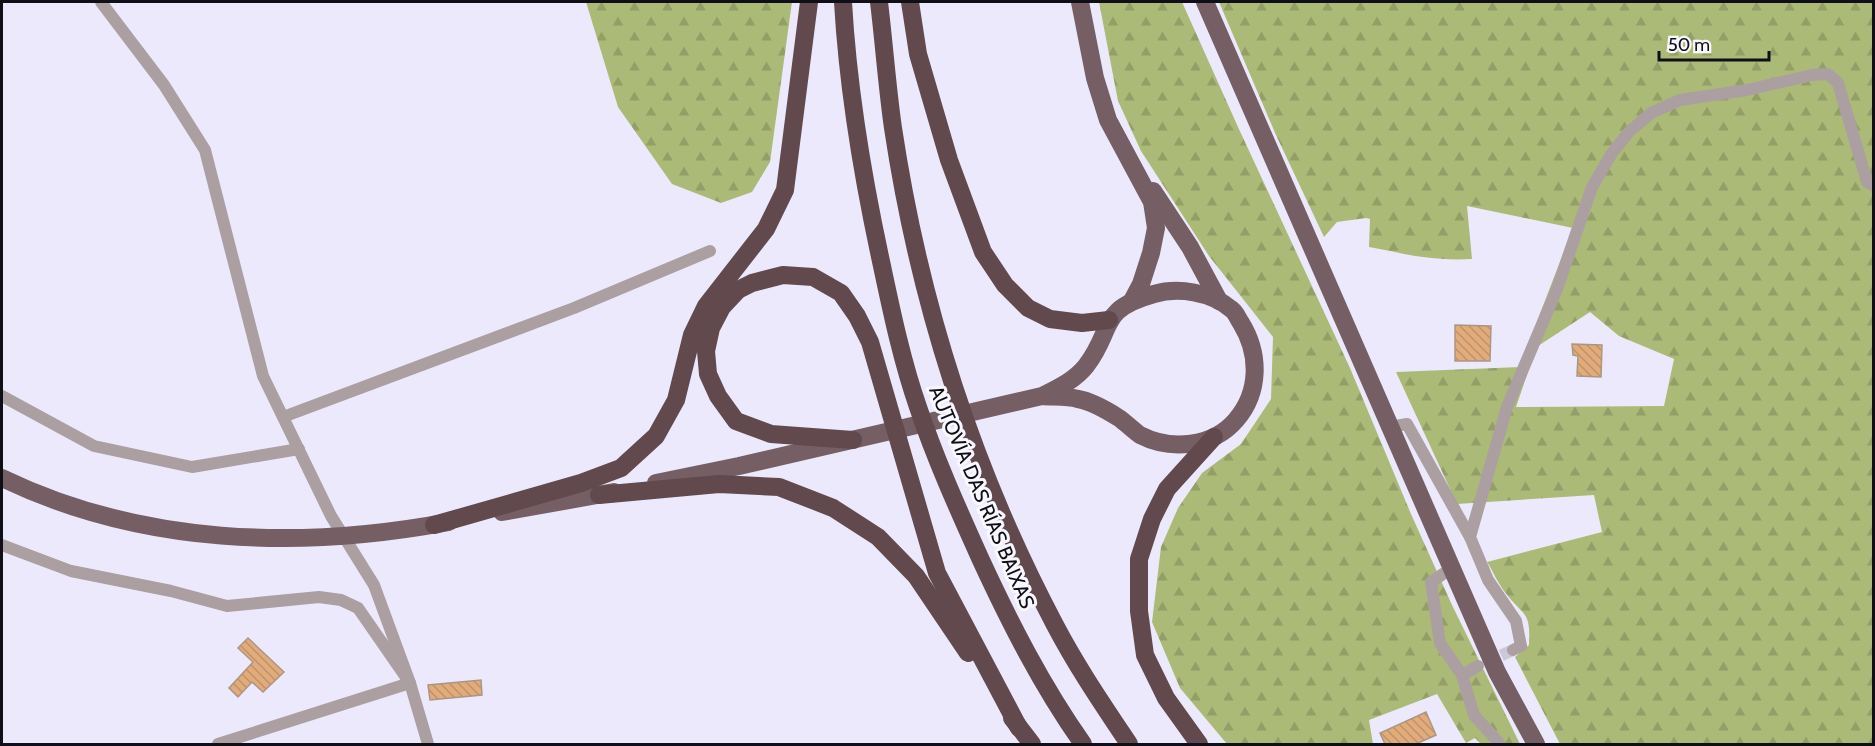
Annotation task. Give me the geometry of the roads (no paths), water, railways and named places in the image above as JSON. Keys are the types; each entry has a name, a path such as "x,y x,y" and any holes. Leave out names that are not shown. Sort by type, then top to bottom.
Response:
{"highway":[{"path":"434,525 581,483 621,468 656,436 676,400 692,335 706,306 766,230 785,190 809,2"},
{"name":"AUTOVÍA DAS RÍAS BAIXAS","path":"843,2 846,54 866,196 894,325 918,407 962,518 1011,626 1063,715 1083,744"},
{"name":"AUTOVÍA DAS RÍAS BAIXAS","path":"879,2 893,128 916,250 954,389 999,510 1055,625 1086,680 1129,744"},
{"path":"910,2 918,54 949,160 983,252 1005,285 1028,308 1050,319 1082,323 1109,320"},
{"path":"853,440 771,434 736,421 718,396 708,374 706,351 711,328 722,307 738,290 752,283 783,275 813,277 841,292 857,315 870,342 937,573 1018,728"},
{"path":"1199,744 1166,698 1145,655 1138,611 1139,559 1152,519 1167,489 1214,437"},
{"path":"599,495 718,484 779,487 833,508 878,537 916,576 1018,728 1032,744"}],"main road":[{"path":"1080,2 1095,78 1108,120 1152,202 1156,228 1151,254 1141,284 1132,301"},
{"path":"1205,2 1497,672 1536,744"},
{"path":"1135,168 1157,196 1190,247 1219,301"},
{"path":"2,478 62,503 145,527 238,538 300,538 366,535 599,495 739,466 1042,396 1079,399 1117,417 1141,435 1165,443 1188,445 1214,437 1235,420 1252,395 1256,367 1250,337 1233,310 1219,301 1188,290 1157,293 1132,301 1118,310 1109,320 1094,355 1085,368 1067,383 1042,396"}],"street":[{"path":"101,2 164,85 205,150 263,376 331,516 374,585 410,683 428,744"},
{"path":"1470,537 1507,406 1557,289 1592,188 1612,153 1629,132 1651,113 1680,100 1828,74 1838,83 1867,182 1874,186"},
{"path":"283,417 574,308 710,251"},
{"path":"2,396 94,446 192,467 298,449"},
{"path":"1390,427 1407,424 1470,537 1488,580 1516,621 1521,646 1513,650"},
{"path":"2,545 71,571 171,591 227,606 319,597 341,600 358,608 410,683"},
{"path":"1452,568 1431,582 1440,643 1462,675 1474,715 1500,744"},
{"path":"1462,675 1479,666"},
{"path":"218,744 410,683"}],"tunnel":[{"path":"1485,663 1513,650"}]}
